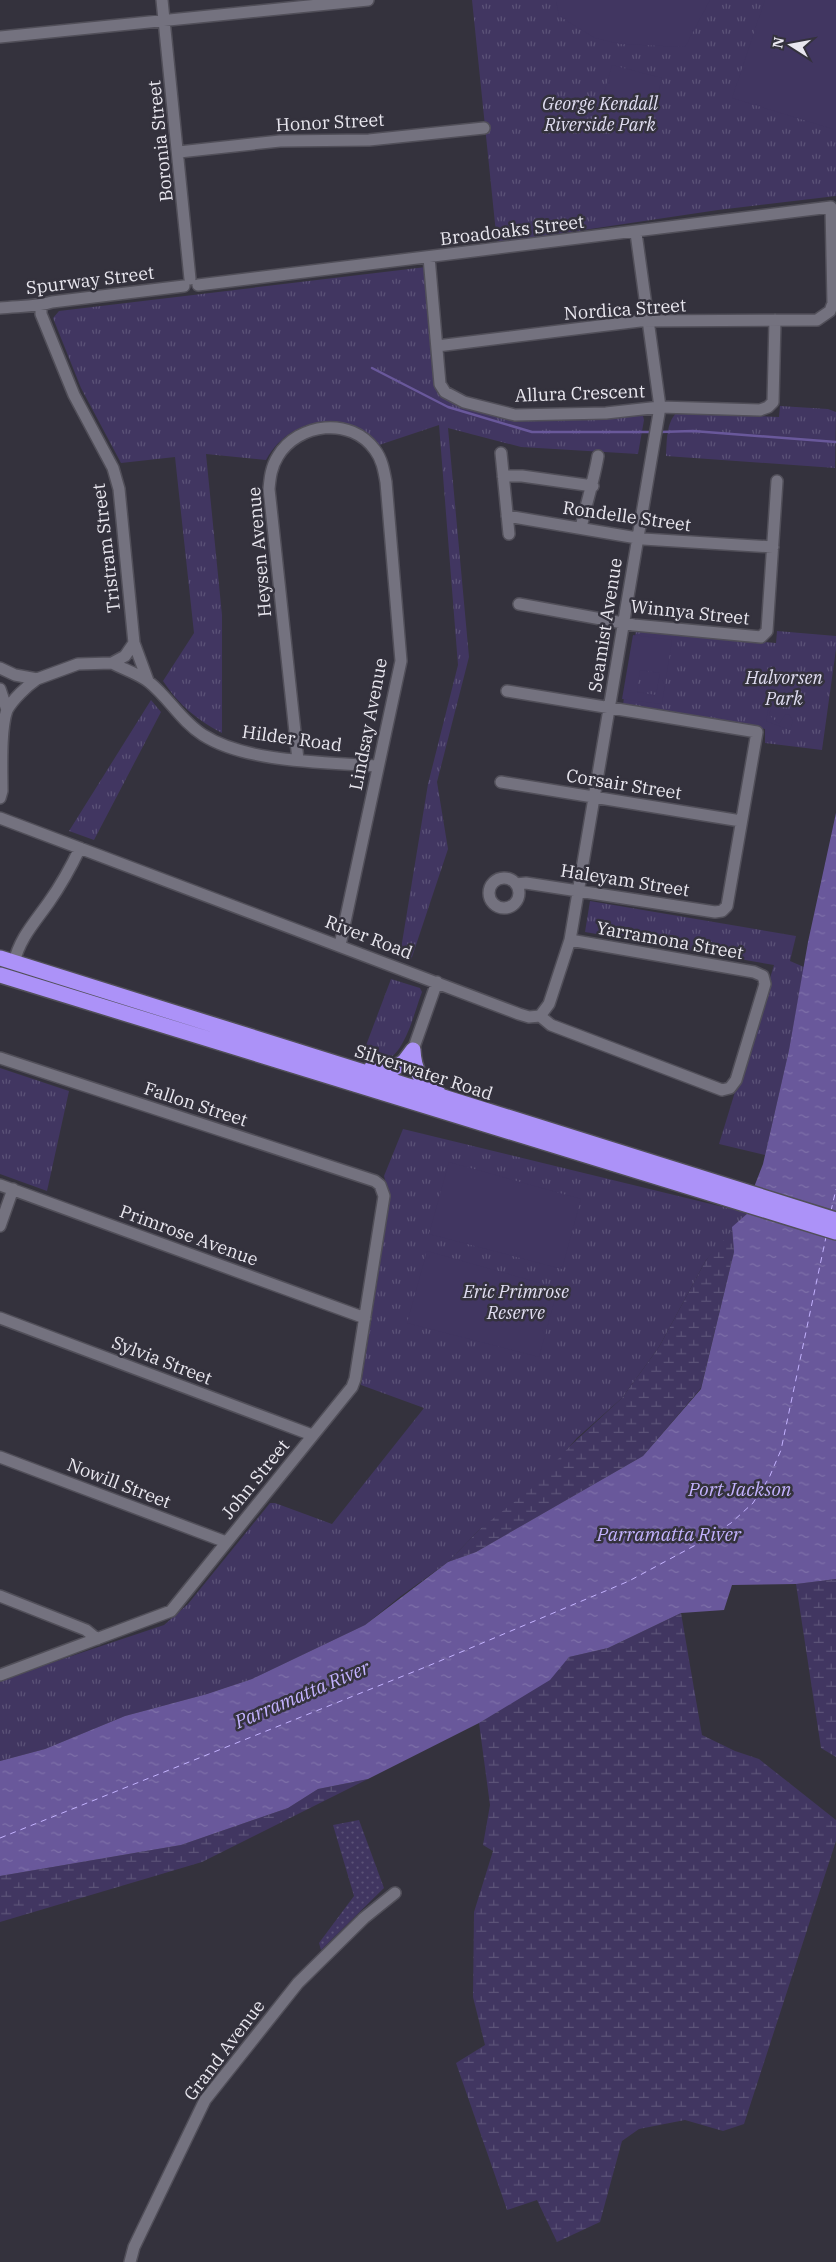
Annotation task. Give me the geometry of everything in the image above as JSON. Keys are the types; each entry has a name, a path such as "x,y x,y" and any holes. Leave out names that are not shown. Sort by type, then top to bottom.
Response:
{"highway":[{"name":"Silverwater Road","path":"7,961 446,1099 712,1187 836,1232"},
{"name":"Silverwater Road","path":"1,978 712,1187 836,1220"},
{"path":"291,1049 301,1047 384,1070 399,1067 414,1050"},
{"path":"414,1050 414,1064 420,1078 446,1099"}],"street":[{"name":"Boronia Street","path":"162,0 191,283"},
{"path":"0,37 368,0"},
{"name":"Honor Street","path":"179,152 280,141 370,140 484,128"},
{"name":"Broadoaks Street","path":"191,283 636,233 831,207 834,303 830,311 817,320"},
{"name":"Seamist Avenue","path":"540,1016 549,1004 570,940 659,410 636,233"},
{"name":"Allura Crescent","path":"429,257 440,384 445,392 464,402 498,412 523,415 569,415 659,410 760,410 768,407 773,402 775,320"},
{"name":"Spurway Street","path":"0,308 26,305 41,306 52,302 191,283"},
{"name":"Tristram Street","path":"41,306 41,314 64,372 113,468 119,489 134,643 148,681"},
{"name":"Nordica Street","path":"437,346 647,321 817,320"},
{"name":"Heysen Avenue","path":"298,760 269,490 271,471 277,457 288,443 311,429 329,427 345,429 362,437 375,450"},
{"name":"Lindsay Avenue","path":"340,945 400,661 386,482 383,466 375,450"},
{"path":"501,453 509,534"},
{"path":"581,528 598,456"},
{"path":"503,476 522,476 592,486"},
{"path":"773,547 777,482"},
{"name":"Rondelle Street","path":"507,516 637,538 773,547"},
{"name":"Winnya Street","path":"519,604 623,623 761,637 767,631 773,547"},
{"path":"112,663 125,656 134,643"},
{"name":"Hilder Road","path":"37,679 78,664 112,663 148,681 173,709 203,735 223,745 244,752 298,760 378,766"},
{"path":"0,668 15,675 37,679"},
{"path":"7,710 29,684 37,679"},
{"path":"0,689 7,710 2,743 2,791 0,798"},
{"path":"507,691 757,732 741,821"},
{"name":"Corsair Street","path":"501,782 741,821"},
{"name":"River Road","path":"0,818 524,1016 540,1016 552,1026 722,1090"},
{"name":"Haleyam Street","path":"516,884 526,883 715,912 722,911 726,906 741,821"},
{"path":"7,961 16,954 28,929 68,874 80,848"},
{"name":"Yarramona Street","path":"570,940 754,972 763,976 765,984 736,1080 730,1088 722,1090"},
{"path":"414,1050 437,982"},
{"name":"Fallon Street","path":"0,1058 375,1181 380,1185"},
{"name":"Primrose Avenue","path":"0,1185 365,1318"},
{"name":"John Street","path":"0,1675 172,1610 352,1387 355,1379 383,1206 384,1196 380,1185"},
{"path":"0,1226 13,1189"},
{"name":"Sylvia Street","path":"0,1318 312,1435"},
{"name":"Nowill Street","path":"0,1457 226,1542"},
{"path":"0,1596 86,1630 97,1639"},
{"name":"Grand Avenue","path":"130,2262 134,2247 205,2100 298,1982 374,1909 395,1893"}],"green space":[{"name":"George Kendall Riverside Park","path":"472,0 836,0 836,196 718,210 497,243"},
{"path":"556,0 710,0 685,47 620,44 595,38 559,16"},
{"path":"765,0 836,0 836,130 732,98"},
{"path":"612,65 662,78 646,139 595,125"},
{"path":"426,267 435,383 485,412 638,414 643,416 644,420 638,454 521,447 448,428 469,657 437,782 448,849 411,960 400,955 428,784 458,665 439,425 379,445 365,434 350,426 334,422 318,422 303,426 289,434 276,445 266,460 206,454 222,615 222,733 189,711 163,681 194,633 175,457 121,463 81,388 53,318 59,311"},
{"path":"780,406 828,409 836,412 835,468 666,456 669,427 673,416 677,412 779,417"},
{"name":"Halvorsen Park","path":"636,631 776,643 777,631 836,636 836,649 822,750 765,743 765,729 623,704"},
{"path":"633,635 672,640 662,704 622,699","holes":["640,670 660,673 656,695 637,692"]},
{"path":"771,695 774,698 769,715 779,724 785,715 789,714 793,721 790,730 766,721"},
{"path":"151,700 161,712 94,840 69,831"},
{"path":"590,901 796,936 790,961 804,967 789,1050 765,1155 719,1144 774,965 585,932"},
{"path":"391,979 420,988 422,992 404,1041 398,1050 385,1060 376,1061 362,1056"},
{"path":"0,1068 69,1091 47,1191 0,1174"},
{"name":"Eric Primrose Reserve","path":"403,1129 748,1213 706,1260 659,1347 622,1398 577,1438 533,1487 480,1529 448,1562 365,1625 252,1679 207,1694 125,1716 45,1749 0,1761 0,1680 164,1625 188,1604 270,1503 275,1503 332,1524 424,1408 361,1385 390,1199 384,1176"},
{"path":"449,1162 581,1199 562,1269 429,1234"},
{"path":"732,1227 734,1252 701,1388 643,1456 476,1552 448,1562 480,1529 622,1398 659,1347 706,1260"},
{"path":"427,1251 558,1288 539,1357 407,1323"},
{"path":"836,1579 836,1757 821,1748 796,1584"},
{"path":"681,1613 702,1735 735,1751 759,1759 836,1820 836,1841 744,2124 723,2131 685,2120 639,2129 622,2141 600,2222 557,2242 537,2200 507,2210 456,2063 485,2045 473,1997 474,1912 493,1851 483,1845 490,1805 479,1723 569,1657 608,1648"},
{"path":"368,1779 202,1862 0,1922 0,1876 181,1845 288,1808 318,1789"},
{"path":"359,1820 384,1888 321,1950 319,1943 354,1896 333,1825"}],"water":[{"name":"Port Jackson","path":"836,813 836,1579 796,1584 732,1585 724,1610 681,1613 608,1648 569,1657 550,1680 479,1723 368,1779 318,1789 288,1808 181,1845 0,1876 0,1761 45,1749 125,1716 207,1694 252,1679 365,1625 448,1562 476,1552 643,1456 701,1389 734,1252 732,1227 748,1213 749,1200 763,1164 789,1050 808,942"}],"waterway":[{"path":"372,368 448,407 532,432 652,432"},
{"path":"660,432 693,431 836,442"}],"ferry route":[{"path":"831,1211 836,1189"},
{"path":"0,1838 428,1666 629,1581 705,1540 731,1523 753,1503 769,1478 781,1450 826,1237"}],"water label":[{"name":"Parramatta River","path":"669,1534"},
{"name":"Parramatta River","path":"302,1694"}]}
